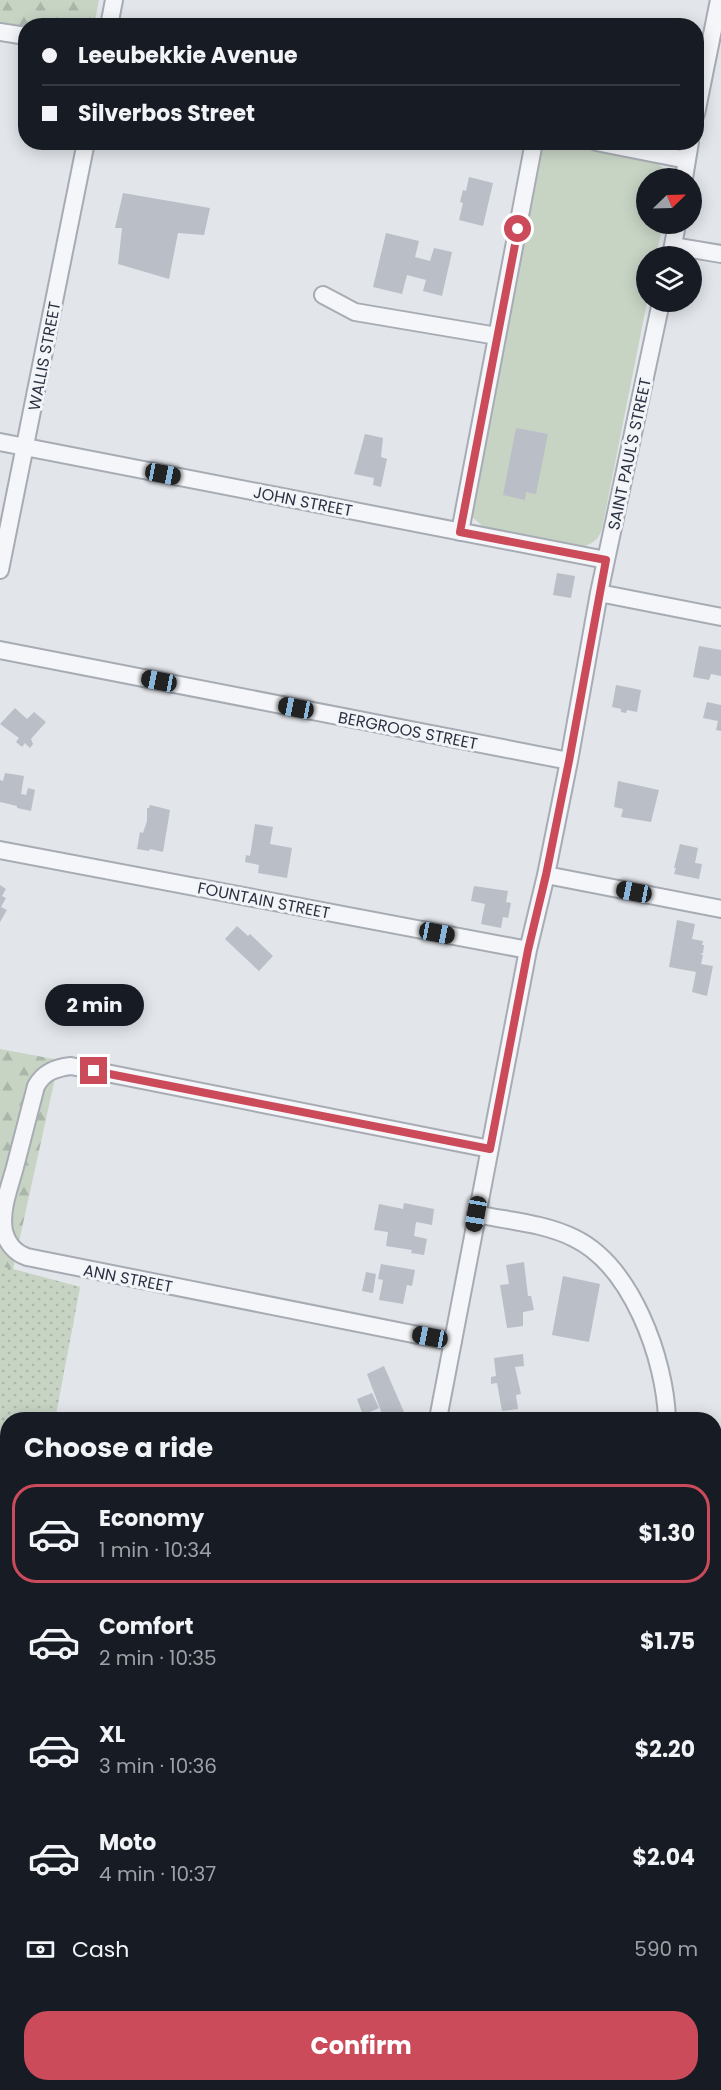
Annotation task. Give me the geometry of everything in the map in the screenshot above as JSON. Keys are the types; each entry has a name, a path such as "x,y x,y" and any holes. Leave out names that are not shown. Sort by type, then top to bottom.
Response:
{"street":[{"path":"111,18 114,0"},
{"path":"704,74 719,0"},
{"path":"0,32 18,35"},
{"name":"WALLIS STREET","path":"0,570 84,150"},
{"path":"460,532 532,150"},
{"path":"639,150 687,159"},
{"path":"686,168 689,150"},
{"path":"702,253 721,254"},
{"path":"323,295 341,307 355,312 497,336"},
{"name":"SAINT PAUL'S STREET","path":"439,1412 528,950 569,761 599,593 659,312"},
{"name":"JOHN STREET","path":"0,442 606,560"},
{"path":"599,593 721,617"},
{"name":"BERGROOS STREET","path":"0,650 569,761"},
{"name":"FOUNTAIN STREET","path":"0,850 528,950"},
{"path":"546,875 721,909"},
{"name":"ANN STREET","path":"453,1342 27,1257 16,1252 8,1242 4,1232 3,1216 36,1086 40,1079 49,1072 70,1066 490,1149"},
{"path":"476,1214 553,1230 575,1238 614,1269 633,1296 652,1345 662,1384 666,1412"}],"green space":[{"path":"0,0 99,0 96,18 18,18 18,25 0,22"},
{"path":"542,150 591,150 657,163 663,168 636,168 636,234 661,234 658,246 636,246 636,312 645,312 602,529 598,537 594,542 580,547 485,528 471,516 538,155"},
{"path":"0,1049 59,1060 13,1269 80,1287 56,1412 0,1412"},
{"path":"0,1266 80,1287 56,1412 0,1412"}],"building":[{"path":"469,177 493,183 483,226 459,220 463,203 460,202 463,190 466,191"},
{"path":"123,193 210,208 204,235 178,233 169,279 118,264 122,228 115,228"},
{"path":"386,233 419,241 415,257 430,261 434,248 452,252 442,296 423,291 426,280 407,275 402,294 373,287"},
{"path":"516,428 548,434 536,494 526,492 525,500 503,495"},
{"path":"365,434 383,438 381,457 387,459 381,487 373,485 374,478 354,474"},
{"path":"557,573 575,576 571,598 553,595"},
{"path":"699,646 721,650 721,676 711,674 709,680 693,677"},
{"path":"616,685 641,690 637,712 627,710 626,713 621,712 621,709 612,707"},
{"path":"707,702 721,705 721,731 716,730 718,721 703,718"},
{"path":"15,708 27,719 34,712 46,722 31,739 33,744 30,748 25,743 22,747 16,742 19,738 0,724"},
{"path":"5,773 24,776 21,794 26,795 28,788 35,790 31,811 0,802 0,780 3,781"},
{"path":"618,781 659,790 651,822 621,817 623,809 614,807"},
{"path":"150,805 170,810 163,852 137,849 140,832 143,833 147,821 147,808"},
{"path":"255,824 273,827 270,844 292,848 287,878 258,873 259,865 245,862 246,855 250,856"},
{"path":"680,844 698,848 695,863 702,864 699,879 674,874"},
{"path":"0,885 6,889 2,896 6,898 1,907 7,910 0,922"},
{"path":"474,886 508,891 506,902 511,903 508,918 503,917 501,928 481,924 485,904 471,901"},
{"path":"677,920 695,924 692,939 703,941 702,945 704,945 703,953 700,954 703,955 701,964 713,966 707,996 692,992 696,972 669,967"},
{"path":"237,926 248,936 250,934 273,956 259,971 225,939"},
{"path":"404,1203 434,1209 432,1225 416,1222 414,1236 427,1239 424,1255 411,1253 412,1250 386,1246 388,1232 374,1230 379,1204 403,1209"},
{"path":"524,1262 528,1296 531,1296 534,1310 523,1312 523,1326 507,1328 500,1285 509,1284 506,1265"},
{"path":"381,1264 415,1270 412,1286 407,1285 403,1304 379,1300 383,1280 378,1279"},
{"path":"366,1272 376,1274 373,1293 362,1291"},
{"path":"563,1276 600,1284 589,1342 552,1335"},
{"path":"523,1354 524,1366 515,1367 521,1394 516,1395 518,1409 502,1411 497,1383 491,1384 491,1377 496,1376 494,1358"},
{"path":"384,1366 404,1412 381,1412 367,1374"},
{"path":"372,1393 379,1408 370,1412 362,1412 357,1399"}],"route":[{"path":"94,1071 490,1149 528,950 569,761 606,560 460,532 518,229"}]}
